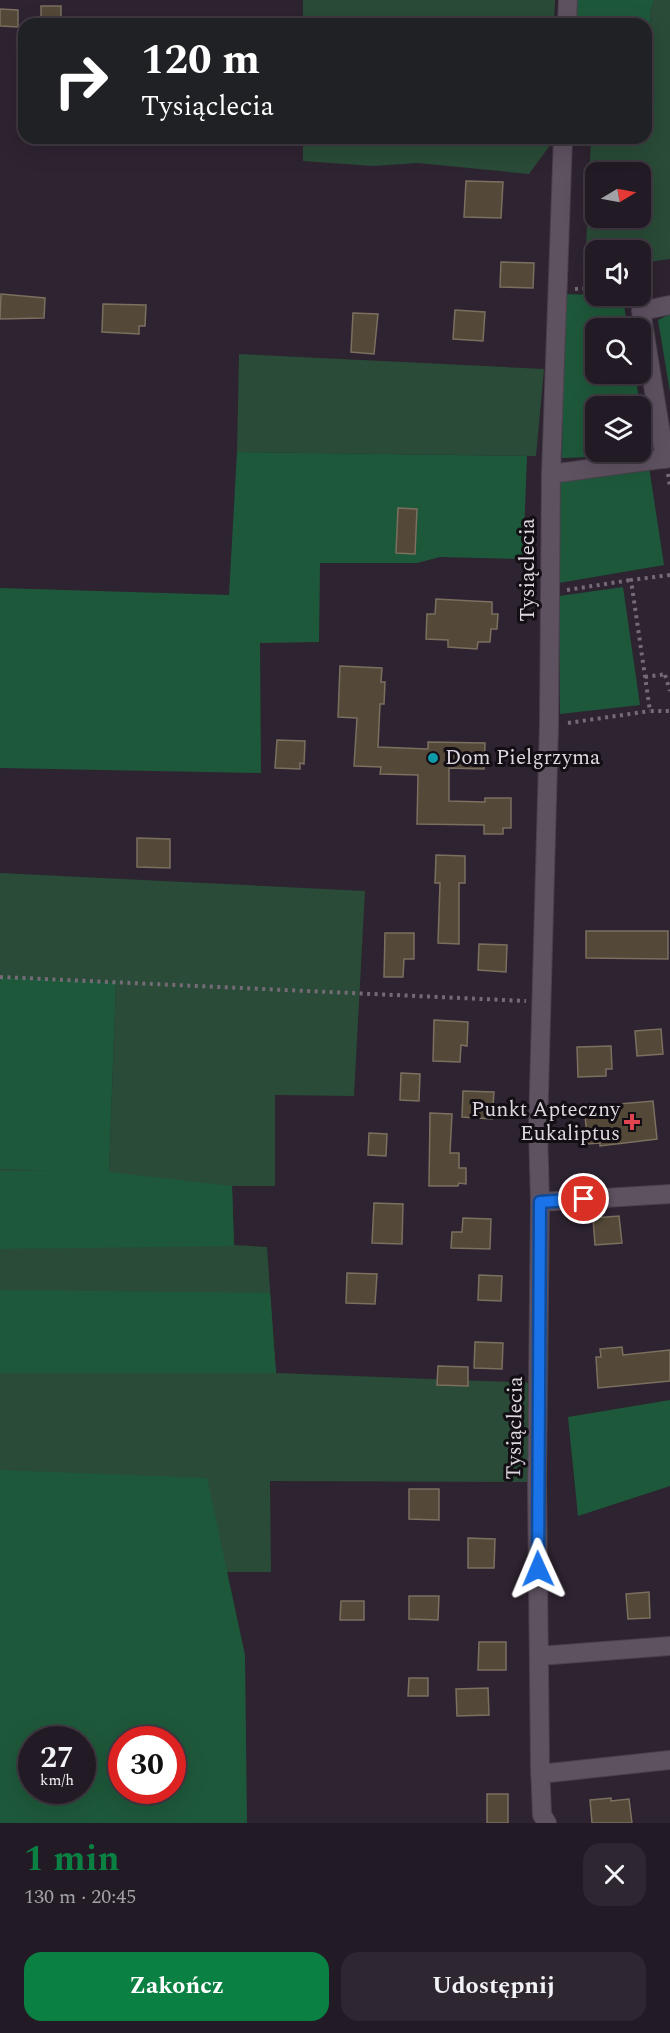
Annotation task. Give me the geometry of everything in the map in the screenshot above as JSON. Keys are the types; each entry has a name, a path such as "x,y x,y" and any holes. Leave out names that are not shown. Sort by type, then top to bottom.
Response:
{"street":[{"path":"567,18 568,0"},
{"name":"Tysiąclecia","path":"548,1823 542,1815 540,1774 537,1482 540,1202 538,1128 549,725 551,474 563,144"},
{"path":"551,474 668,459 641,311 670,305"},
{"path":"540,1202 670,1194"},
{"path":"539,1656 670,1646"},
{"path":"540,1774 670,1760"}],"path":[{"path":"569,290 585,289"},
{"path":"669,479 670,487"},
{"path":"551,592 670,575"},
{"path":"631,580 650,711"},
{"path":"645,677 666,674 670,691"},
{"path":"549,725 650,711 670,711"},
{"path":"0,977 541,1002"}],"green space":[{"path":"303,0 555,0 554,18 303,18"},
{"path":"575,0 654,0 650,18 575,18"},
{"path":"654,0 670,0 670,259 651,262 651,240 586,240 587,228 651,228 651,162 590,162 591,144 652,144 652,112 655,109 650,13"},
{"path":"652,51 655,109 652,112"},
{"path":"303,144 551,144 529,174 418,163 373,166 303,161"},
{"path":"564,294 585,295 585,306 624,306 626,318 585,318 585,384 637,384 638,396 585,396 585,457 562,458"},
{"path":"670,314 670,392 658,320"},
{"path":"239,354 544,369 536,456 237,452"},
{"path":"237,452 527,456 523,559 440,557 417,563 320,563 319,642 260,643 261,773 0,768 0,588 229,595"},
{"path":"649,467 664,565 559,583 560,481"},
{"path":"623,587 640,705 560,714 559,596"},
{"path":"0,873 365,891 354,1096 275,1095 275,1186 232,1186 234,1245 267,1247 276,1373 538,1383 537,1482 270,1481 271,1572 205,1572 0,1480 0,1169 109,1172 116,982 0,977"},
{"path":"0,977 116,982 109,1172 232,1186 234,1246 0,1249 0,1171 49,1171 0,1169"},
{"path":"0,1290 270,1293 276,1373 0,1373"},
{"path":"670,1400 670,1486 578,1516 568,1417"},
{"path":"0,1470 207,1478 245,1655 247,1823 0,1823"}],"building":[{"path":"41,6 61,6 61,18 41,18"},
{"path":"0,9 18,10 18,27 0,26"},
{"path":"466,181 503,182 501,218 464,217"},
{"path":"501,262 534,263 533,288 500,287"},
{"path":"1,294 45,298 44,318 0,319"},
{"path":"103,304 146,305 145,326 139,326 139,334 102,332"},
{"path":"455,310 485,312 483,341 453,339"},
{"path":"353,313 378,314 374,354 351,352"},
{"path":"398,508 417,509 415,554 396,553"},
{"path":"436,599 492,602 492,614 498,614 497,629 491,629 490,642 478,642 477,649 448,647 448,640 426,639 427,614 435,614"},
{"path":"340,666 382,668 381,682 385,682 384,704 380,704 378,747 428,749 428,742 485,743 484,769 449,768 449,801 485,802 485,798 511,798 511,828 503,828 503,834 484,834 484,825 417,824 418,775 380,774 381,767 354,766 357,718 338,717"},
{"path":"277,740 305,741 304,764 300,763 300,769 275,768"},
{"path":"137,838 170,839 170,868 137,867"},
{"path":"436,855 465,856 465,883 459,883 459,944 438,943 440,883 435,883"},
{"path":"586,931 668,931 668,959 586,958"},
{"path":"385,933 414,933 414,959 404,959 403,977 384,977"},
{"path":"479,944 507,945 506,972 478,970"},
{"path":"434,1020 468,1022 467,1046 461,1045 460,1062 433,1061"},
{"path":"661,1029 663,1054 637,1056 635,1031"},
{"path":"611,1046 612,1069 606,1069 606,1076 578,1077 577,1047"},
{"path":"401,1073 420,1074 419,1101 400,1100"},
{"path":"463,1091 494,1092 492,1119 462,1117"},
{"path":"653,1101 657,1139 600,1146 600,1143 588,1144 584,1107"},
{"path":"430,1113 452,1114 450,1153 459,1153 459,1168 466,1168 466,1184 429,1186"},
{"path":"369,1133 387,1134 386,1156 368,1155"},
{"path":"374,1203 403,1204 402,1244 372,1243"},
{"path":"619,1216 622,1243 595,1245 593,1218"},
{"path":"463,1218 491,1219 490,1249 451,1248 452,1232 462,1232"},
{"path":"347,1273 377,1274 375,1304 346,1303"},
{"path":"479,1275 502,1276 501,1301 478,1300"},
{"path":"475,1342 503,1343 502,1369 474,1368"},
{"path":"622,1347 623,1355 670,1350 670,1381 598,1388 596,1357 601,1357 600,1349"},
{"path":"438,1366 468,1367 468,1386 437,1385"},
{"path":"409,1489 439,1489 439,1520 409,1519"},
{"path":"468,1538 495,1539 494,1568 468,1568"},
{"path":"649,1592 650,1618 628,1619 626,1594"},
{"path":"409,1596 439,1596 438,1620 409,1619"},
{"path":"341,1601 364,1601 364,1620 340,1620"},
{"path":"479,1642 506,1642 506,1670 478,1670"},
{"path":"409,1678 428,1678 428,1696 408,1696"},
{"path":"488,1688 489,1715 457,1716 456,1689"},
{"path":"487,1794 508,1794 508,1823 487,1823"},
{"path":"611,1798 611,1801 629,1799 632,1823 592,1823 590,1800"}],"place":[{"name":"Dom Pielgrzyma","path":"433,758"},
{"name":"Punkt Apteczny Eukaliptus","path":"632,1122"}],"route":[{"path":"538,1569 540,1202 584,1199"}]}
